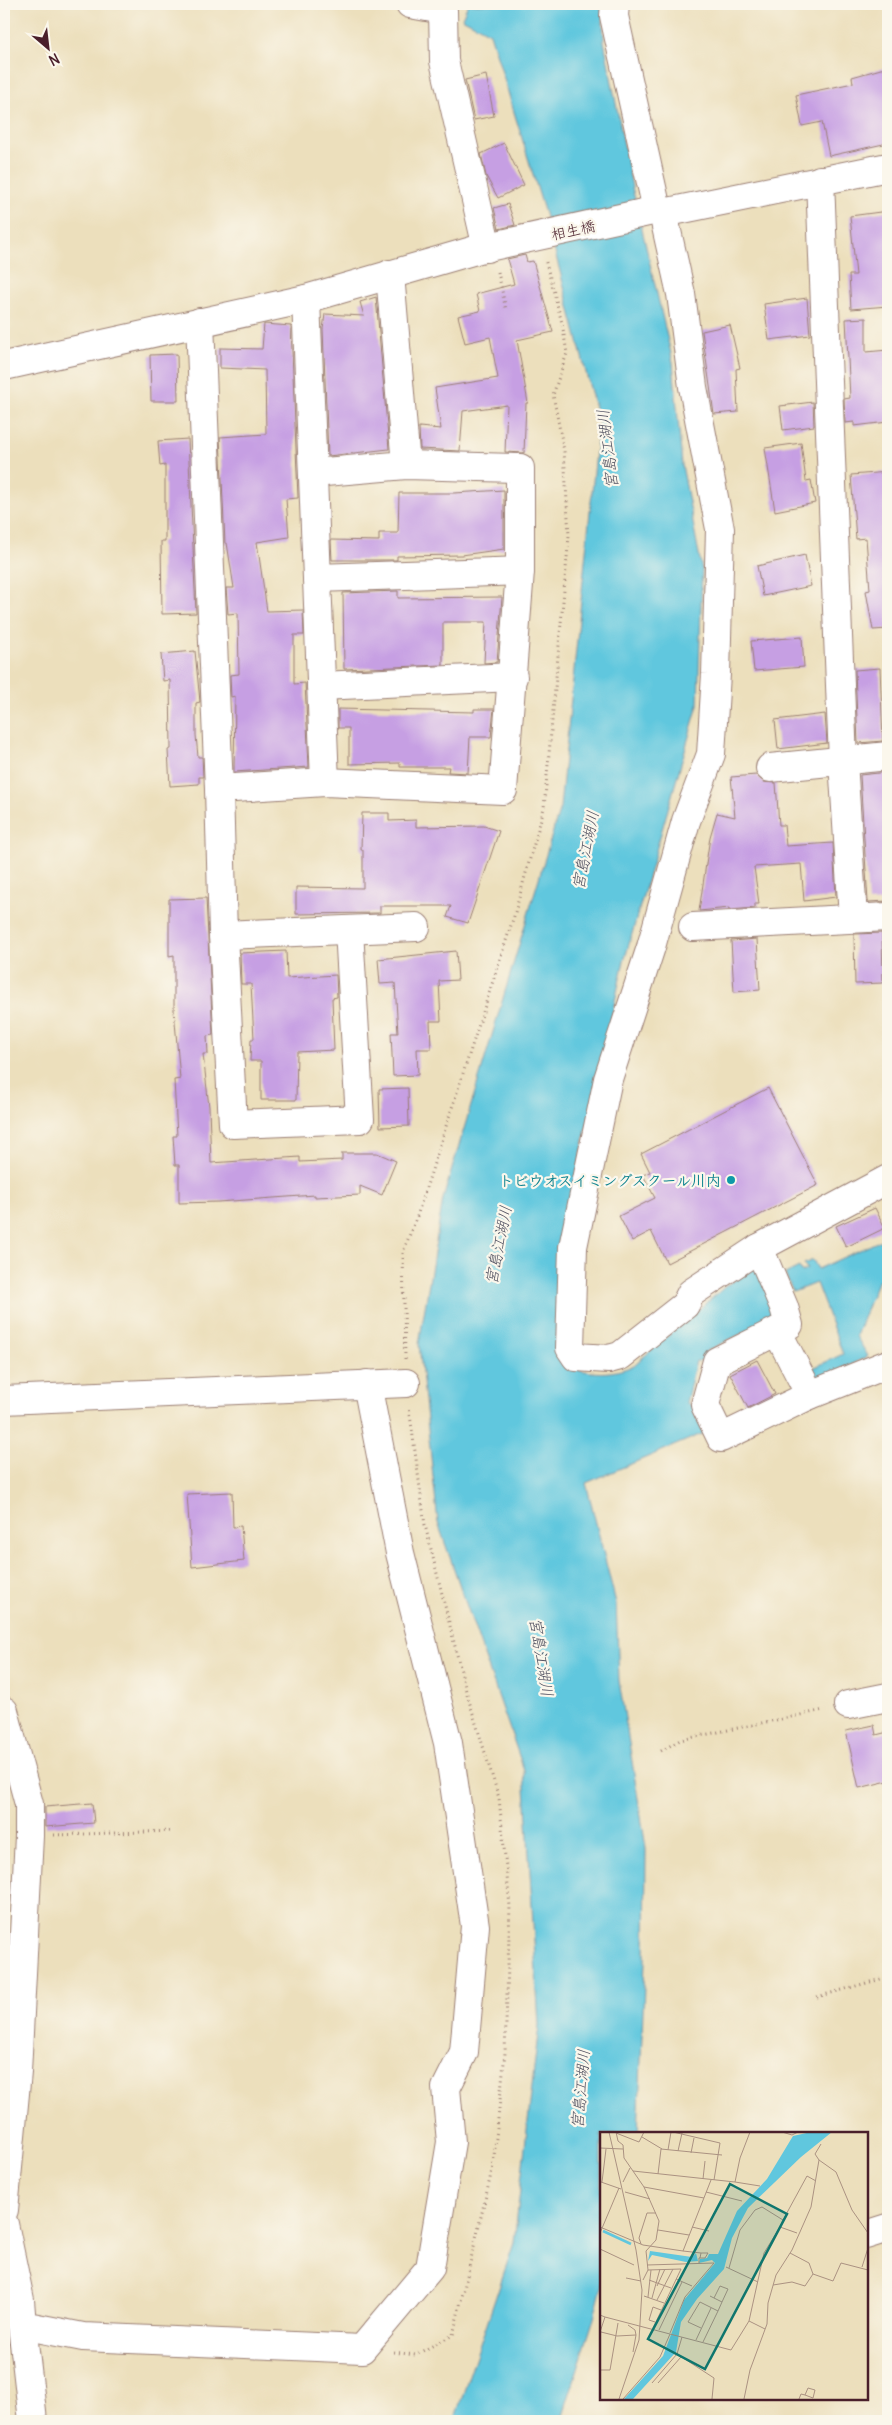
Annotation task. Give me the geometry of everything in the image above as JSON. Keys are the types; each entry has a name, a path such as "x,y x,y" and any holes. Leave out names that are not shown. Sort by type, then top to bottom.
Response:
{"street":[{"path":"410,4 444,7 444,60 494,247"},
{"path":"616,4 614,16 655,212 681,294 693,387 720,529 716,674 710,754 686,821 651,947 608,1079 573,1247 570,1348 572,1354 576,1357 609,1359 620,1356 685,1305 691,1293 759,1248 888,1179"},
{"name":"相生橋","path":"4,366 306,298 494,247 655,212 888,167"},
{"path":"820,180 843,761 853,918"},
{"path":"390,274 406,465"},
{"path":"306,298 325,782"},
{"path":"200,322 223,935 233,1124 360,1119 349,930"},
{"path":"219,789 325,782 504,790 514,678 520,571 520,468 406,465 313,472"},
{"path":"317,578 520,571"},
{"path":"321,686 514,678"},
{"path":"770,768 888,756"},
{"path":"693,927 888,916"},
{"path":"223,935 416,927"},
{"path":"759,1248 784,1307 789,1325 717,1362 705,1405 721,1438 810,1395 888,1364"},
{"path":"778,1331 810,1395"},
{"path":"4,1400 406,1383"},
{"path":"22,2325 83,2337 362,2349 430,2268 451,2142 446,2088 464,2052 475,1926 448,1743 400,1554 367,1384"},
{"path":"848,1705 888,1697"},
{"path":"4,1711 29,1804 17,2072 4,2210"},
{"path":"4,2224 20,2300 33,2421"},
{"path":"867,2235 888,2228"}],"path":[{"path":"494,247 506,310"},
{"path":"661,1751 680,1740 848,1705"},
{"path":"29,1836 173,1831"},
{"path":"817,1997 888,1977"}],"water":[{"name":"宮島江湖川","path":"468,4 602,4 604,41 632,187 673,362 682,465 702,570 698,705 623,965 561,1244 560,1358 567,1364 585,1371 606,1372 626,1369 634,1365 727,1285 759,1265 774,1318 706,1351 705,1361 696,1361 686,1403 695,1407 694,1413 704,1433 586,1483 616,1603 619,1681 646,1848 645,1961 638,2132 600,2132 600,2293 561,2421 454,2421 514,2243 539,2025 524,1770 438,1523 419,1344 443,1199 560,808 599,423 546,217 490,33 462,18"},
{"path":"888,1237 888,1278 877,1282 856,1336 868,1356 819,1382 813,1368 843,1354 816,1283 793,1292 785,1274 799,1267 802,1272 807,1269 804,1264 813,1260 818,1269"}],"building":[{"path":"888,67 888,143 829,156 822,122 802,126 796,95 853,83 852,77"},
{"path":"486,75 494,116 474,120 465,80"},
{"path":"504,143 524,185 498,198 486,176 481,154"},
{"path":"508,204 515,225 499,229 494,208"},
{"path":"888,211 888,306 851,309 849,275 856,275 850,216"},
{"path":"525,255 527,262 533,261 553,332 517,340 528,403 526,403 524,453 505,452 507,405 463,411 460,451 420,449 419,427 441,429 435,388 498,378 490,337 465,343 458,316 480,311 476,294 514,284 507,259"},
{"path":"376,297 389,449 328,456 323,329 325,314 364,316 360,302"},
{"path":"807,298 810,335 769,340 764,304"},
{"path":"866,318 866,352 888,350 888,422 854,426 854,422 845,423 844,399 850,398 846,319"},
{"path":"264,324 291,326 298,498 286,499 289,537 257,542 267,611 303,610 304,635 294,635 294,684 305,683 309,767 234,772 235,696 231,697 230,675 239,674 238,613 228,614 226,588 234,588 227,543 225,543 220,437 266,434 265,370 220,368 220,348 262,349"},
{"path":"730,325 740,368 736,369 738,412 714,414 702,331"},
{"path":"177,354 178,401 151,401 150,355"},
{"path":"813,402 814,426 783,430 780,406"},
{"path":"188,439 196,613 162,614 161,541 165,541 165,465 160,466 158,441"},
{"path":"801,443 806,481 811,480 815,503 775,511 765,448"},
{"path":"888,472 888,629 873,630 866,591 870,590 866,538 856,539 851,475"},
{"path":"504,490 504,549 462,555 397,556 397,560 332,560 331,540 379,541 379,533 398,533 399,493 454,493"},
{"path":"805,555 811,586 763,596 757,566"},
{"path":"398,591 398,598 502,597 497,662 484,663 486,622 443,622 443,665 344,669 343,593"},
{"path":"802,637 804,667 754,671 751,641"},
{"path":"195,651 200,702 196,703 196,735 198,757 202,757 203,777 199,777 199,784 170,786 168,750 171,749 170,680 163,681 161,654"},
{"path":"880,668 883,741 858,743 855,670"},
{"path":"338,709 474,712 474,709 494,709 491,737 470,737 468,773 448,772 449,767 400,767 400,763 349,764 349,728 338,728"},
{"path":"825,714 827,743 778,749 775,720"},
{"path":"888,772 888,901 868,902 860,775"},
{"path":"756,775 764,782 776,783 779,825 784,825 786,846 833,843 836,897 804,901 801,864 754,867 759,904 755,904 755,908 699,911 710,837 717,813 735,817 731,777"},
{"path":"362,813 389,813 389,821 416,820 416,827 484,826 499,831 468,923 447,917 451,906 380,906 380,913 296,914 296,887 363,888"},
{"path":"206,898 213,1035 207,1036 208,1054 203,1054 209,1107 211,1163 300,1157 300,1162 342,1160 342,1153 377,1153 396,1161 382,1195 360,1186 360,1195 315,1197 315,1195 179,1203 179,1165 175,1165 173,1136 177,1136 174,1080 180,1079 174,1010 174,955 169,956 169,899"},
{"path":"882,933 883,983 855,984 854,934"},
{"path":"757,939 760,990 734,992 731,941"},
{"path":"286,951 287,978 336,975 337,997 332,998 334,1050 297,1052 296,1100 261,1100 261,1061 250,1061 251,1039 254,1039 251,984 241,984 240,953"},
{"path":"456,951 458,980 439,981 441,1021 430,1021 431,1049 417,1049 418,1075 393,1076 391,1033 398,1033 395,983 380,984 378,959"},
{"path":"408,1088 409,1126 380,1127 379,1089"},
{"name":"トビウオスイミングスクール川内","path":"768,1088 818,1185 667,1263 651,1231 632,1241 619,1216 655,1198 643,1175 650,1172 641,1154"},
{"path":"875,1208 885,1228 846,1247 836,1226"},
{"path":"757,1360 775,1394 748,1408 730,1374"},
{"path":"232,1492 233,1527 241,1526 244,1561 192,1567 187,1494"},
{"path":"874,1725 876,1735 888,1732 888,1781 859,1788 846,1731"},
{"path":"92,1803 94,1823 45,1827 45,1807"}],"place":[{"name":"トビウオスイミングスクール川内","path":"731,1180"}]}
